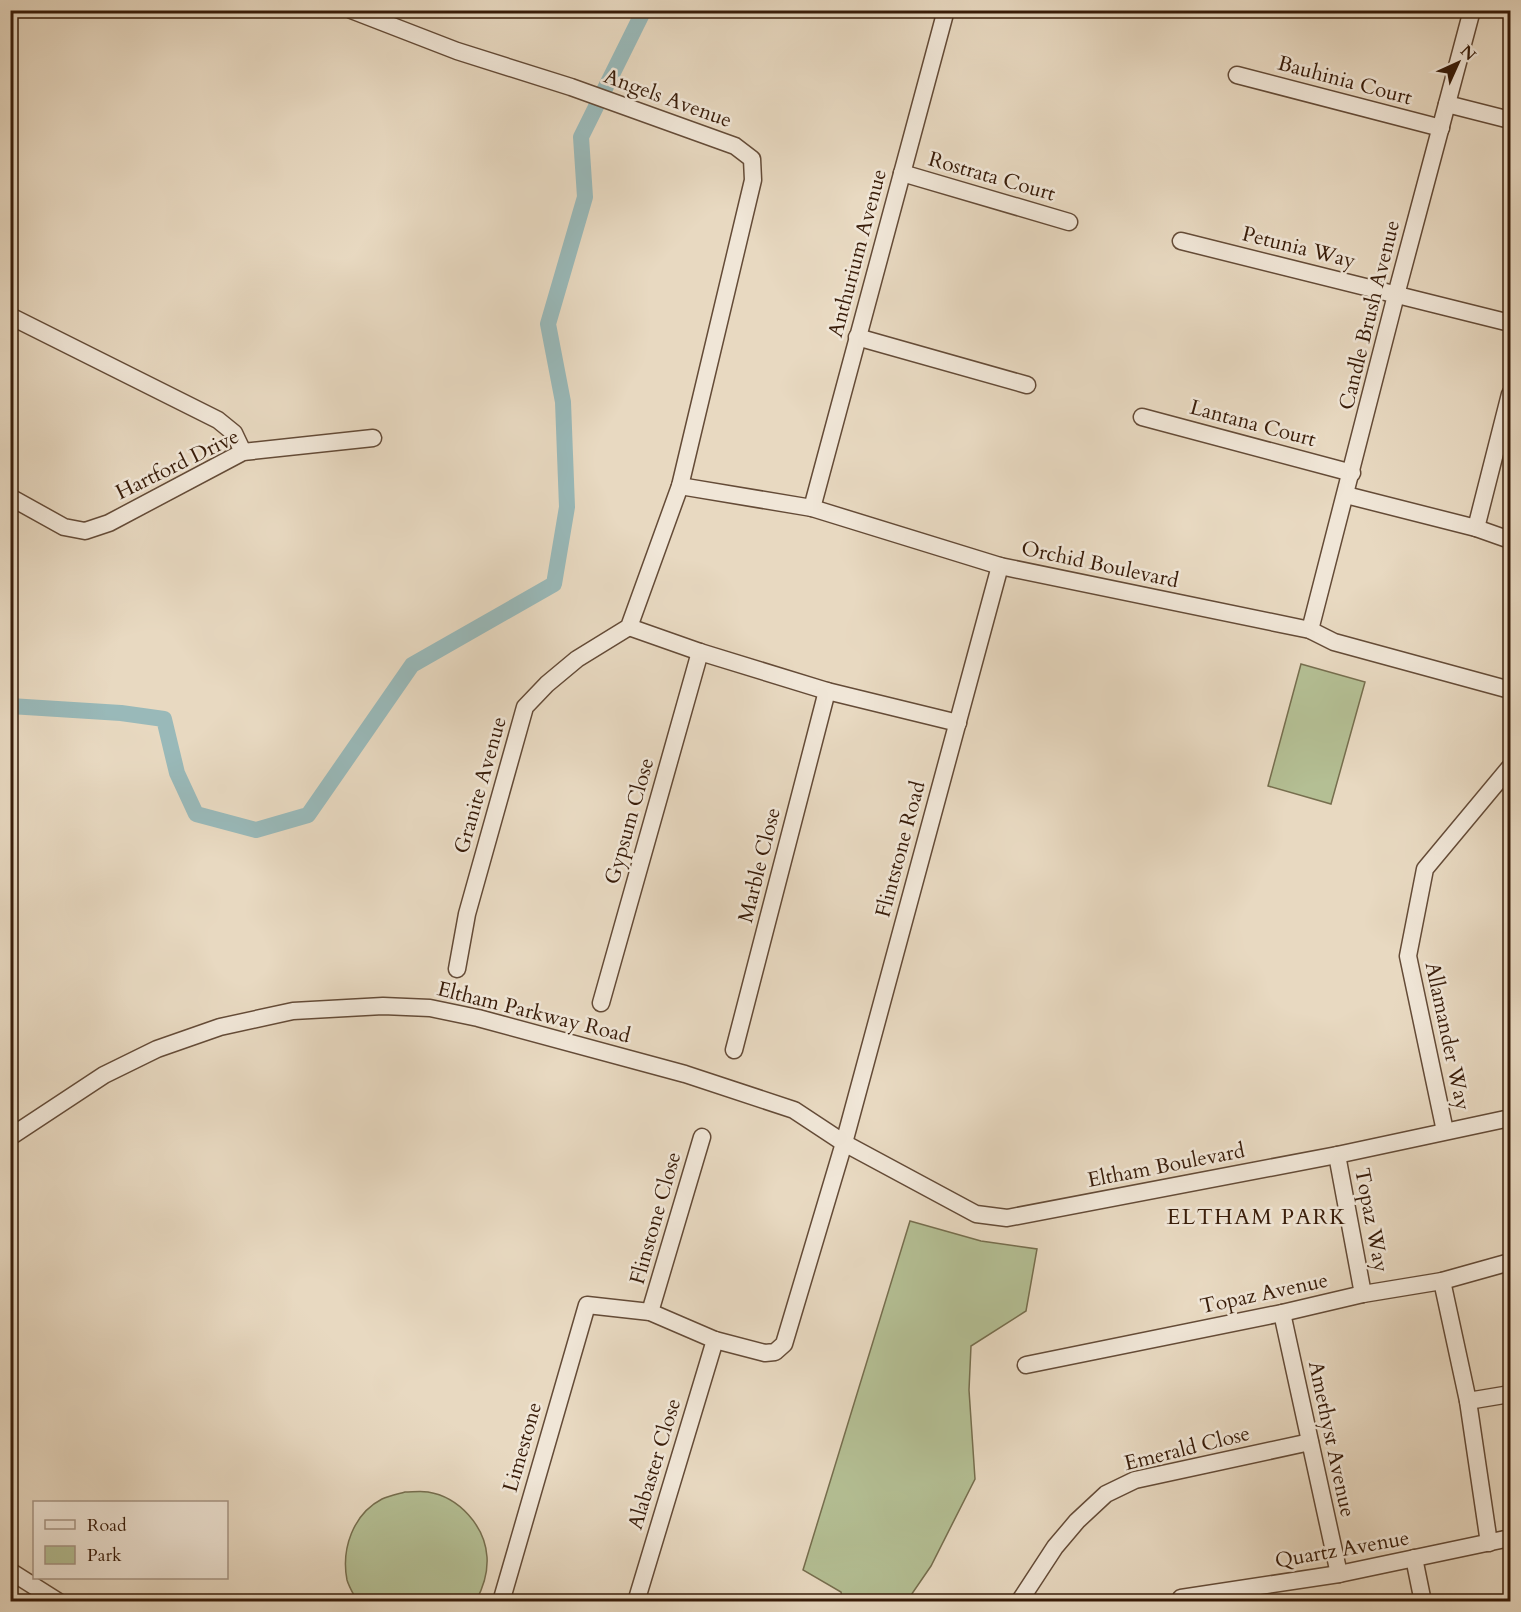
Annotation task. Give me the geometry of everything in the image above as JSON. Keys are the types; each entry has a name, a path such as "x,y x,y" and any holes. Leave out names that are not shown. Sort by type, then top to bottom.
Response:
{"street":[{"name":"Angels Avenue","path":"351,10 457,51 571,87 735,146 752,159 753,180 680,486"},
{"name":"Anthurium Avenue","path":"812,508 946,10"},
{"name":"Candle Brush Avenue","path":"1310,630 1472,10"},
{"name":"Bauhinia Court","path":"1237,75 1441,128"},
{"path":"1448,104 1510,120"},
{"name":"Rostrata Court","path":"902,173 1068,222"},
{"name":"Petunia Way","path":"1181,241 1510,323"},
{"path":"10,316 218,420 234,433 243,452"},
{"path":"857,338 1027,385"},
{"path":"1476,528 1510,394"},
{"name":"Lantana Court","path":"1142,417 1352,473"},
{"name":"Hartford Drive","path":"10,497 64,527 85,531 109,523 243,452 373,438"},
{"path":"680,486 629,627 700,652 827,691 958,723"},
{"name":"Orchid Boulevard","path":"680,486 812,508 1000,566 1310,630 1334,642 1510,690"},
{"path":"1346,495 1476,528 1510,540"},
{"name":"Flintstone Road","path":"715,1340 765,1353 774,1352 784,1344 844,1143 1000,566"},
{"name":"Granite Avenue","path":"457,969 467,914 525,707 547,684 577,659 629,627"},
{"name":"Gypsum Close","path":"601,1003 700,652"},
{"name":"Marble Close","path":"734,1050 827,691"},
{"name":"Allamander Way","path":"1445,1131 1408,956 1425,869 1510,767"},
{"name":"Eltham Parkway Road","path":"10,1137 104,1075 157,1049 220,1027 293,1011 383,1006 430,1008 478,1017 685,1074 794,1110 844,1143"},
{"name":"Eltham Boulevard","path":"844,1143 976,1214 1007,1218 1337,1155 1510,1118"},
{"name":"Flinstone Close","path":"650,1312 702,1137"},
{"name":"Topaz Way","path":"1337,1155 1363,1294"},
{"name":"Topaz Avenue","path":"1026,1365 1282,1313 1363,1294 1442,1281 1510,1263"},
{"path":"1442,1281 1468,1401 1489,1543"},
{"name":"Limestone","path":"501,1602 587,1305 650,1312"},
{"path":"650,1312 715,1340"},
{"name":"Amethyst Avenue","path":"1282,1313 1339,1574"},
{"name":"Alabaster Close","path":"636,1602 715,1340"},
{"path":"1468,1401 1510,1394"},
{"name":"Emerald Close","path":"1019,1602 1054,1547 1106,1494 1135,1480 1310,1442"},
{"name":"Quartz Avenue","path":"1181,1598 1339,1574 1510,1538"},
{"path":"1414,1558 1423,1602"},
{"path":"10,1571 59,1602"}],"green space":[{"path":"1301,664 1365,682 1331,804 1268,786"},
{"path":"910,1221 981,1241 1037,1249 1026,1311 971,1346 969,1390 975,1479 931,1566 907,1601 843,1601 841,1592 803,1570"},
{"path":"405,1492 439,1495 460,1507 476,1524 485,1546 487,1569 476,1601 357,1601 347,1580 346,1556 351,1534 363,1514 372,1506 382,1499"}],"waterway":[{"path":"10,706 121,713 164,719 177,773 196,814 256,830 308,815 412,665 554,584 567,507 563,402 548,324 585,197 581,137 644,10"}],"district":[{"name":"ELTHAM PARK","path":"1257,1216"}]}
